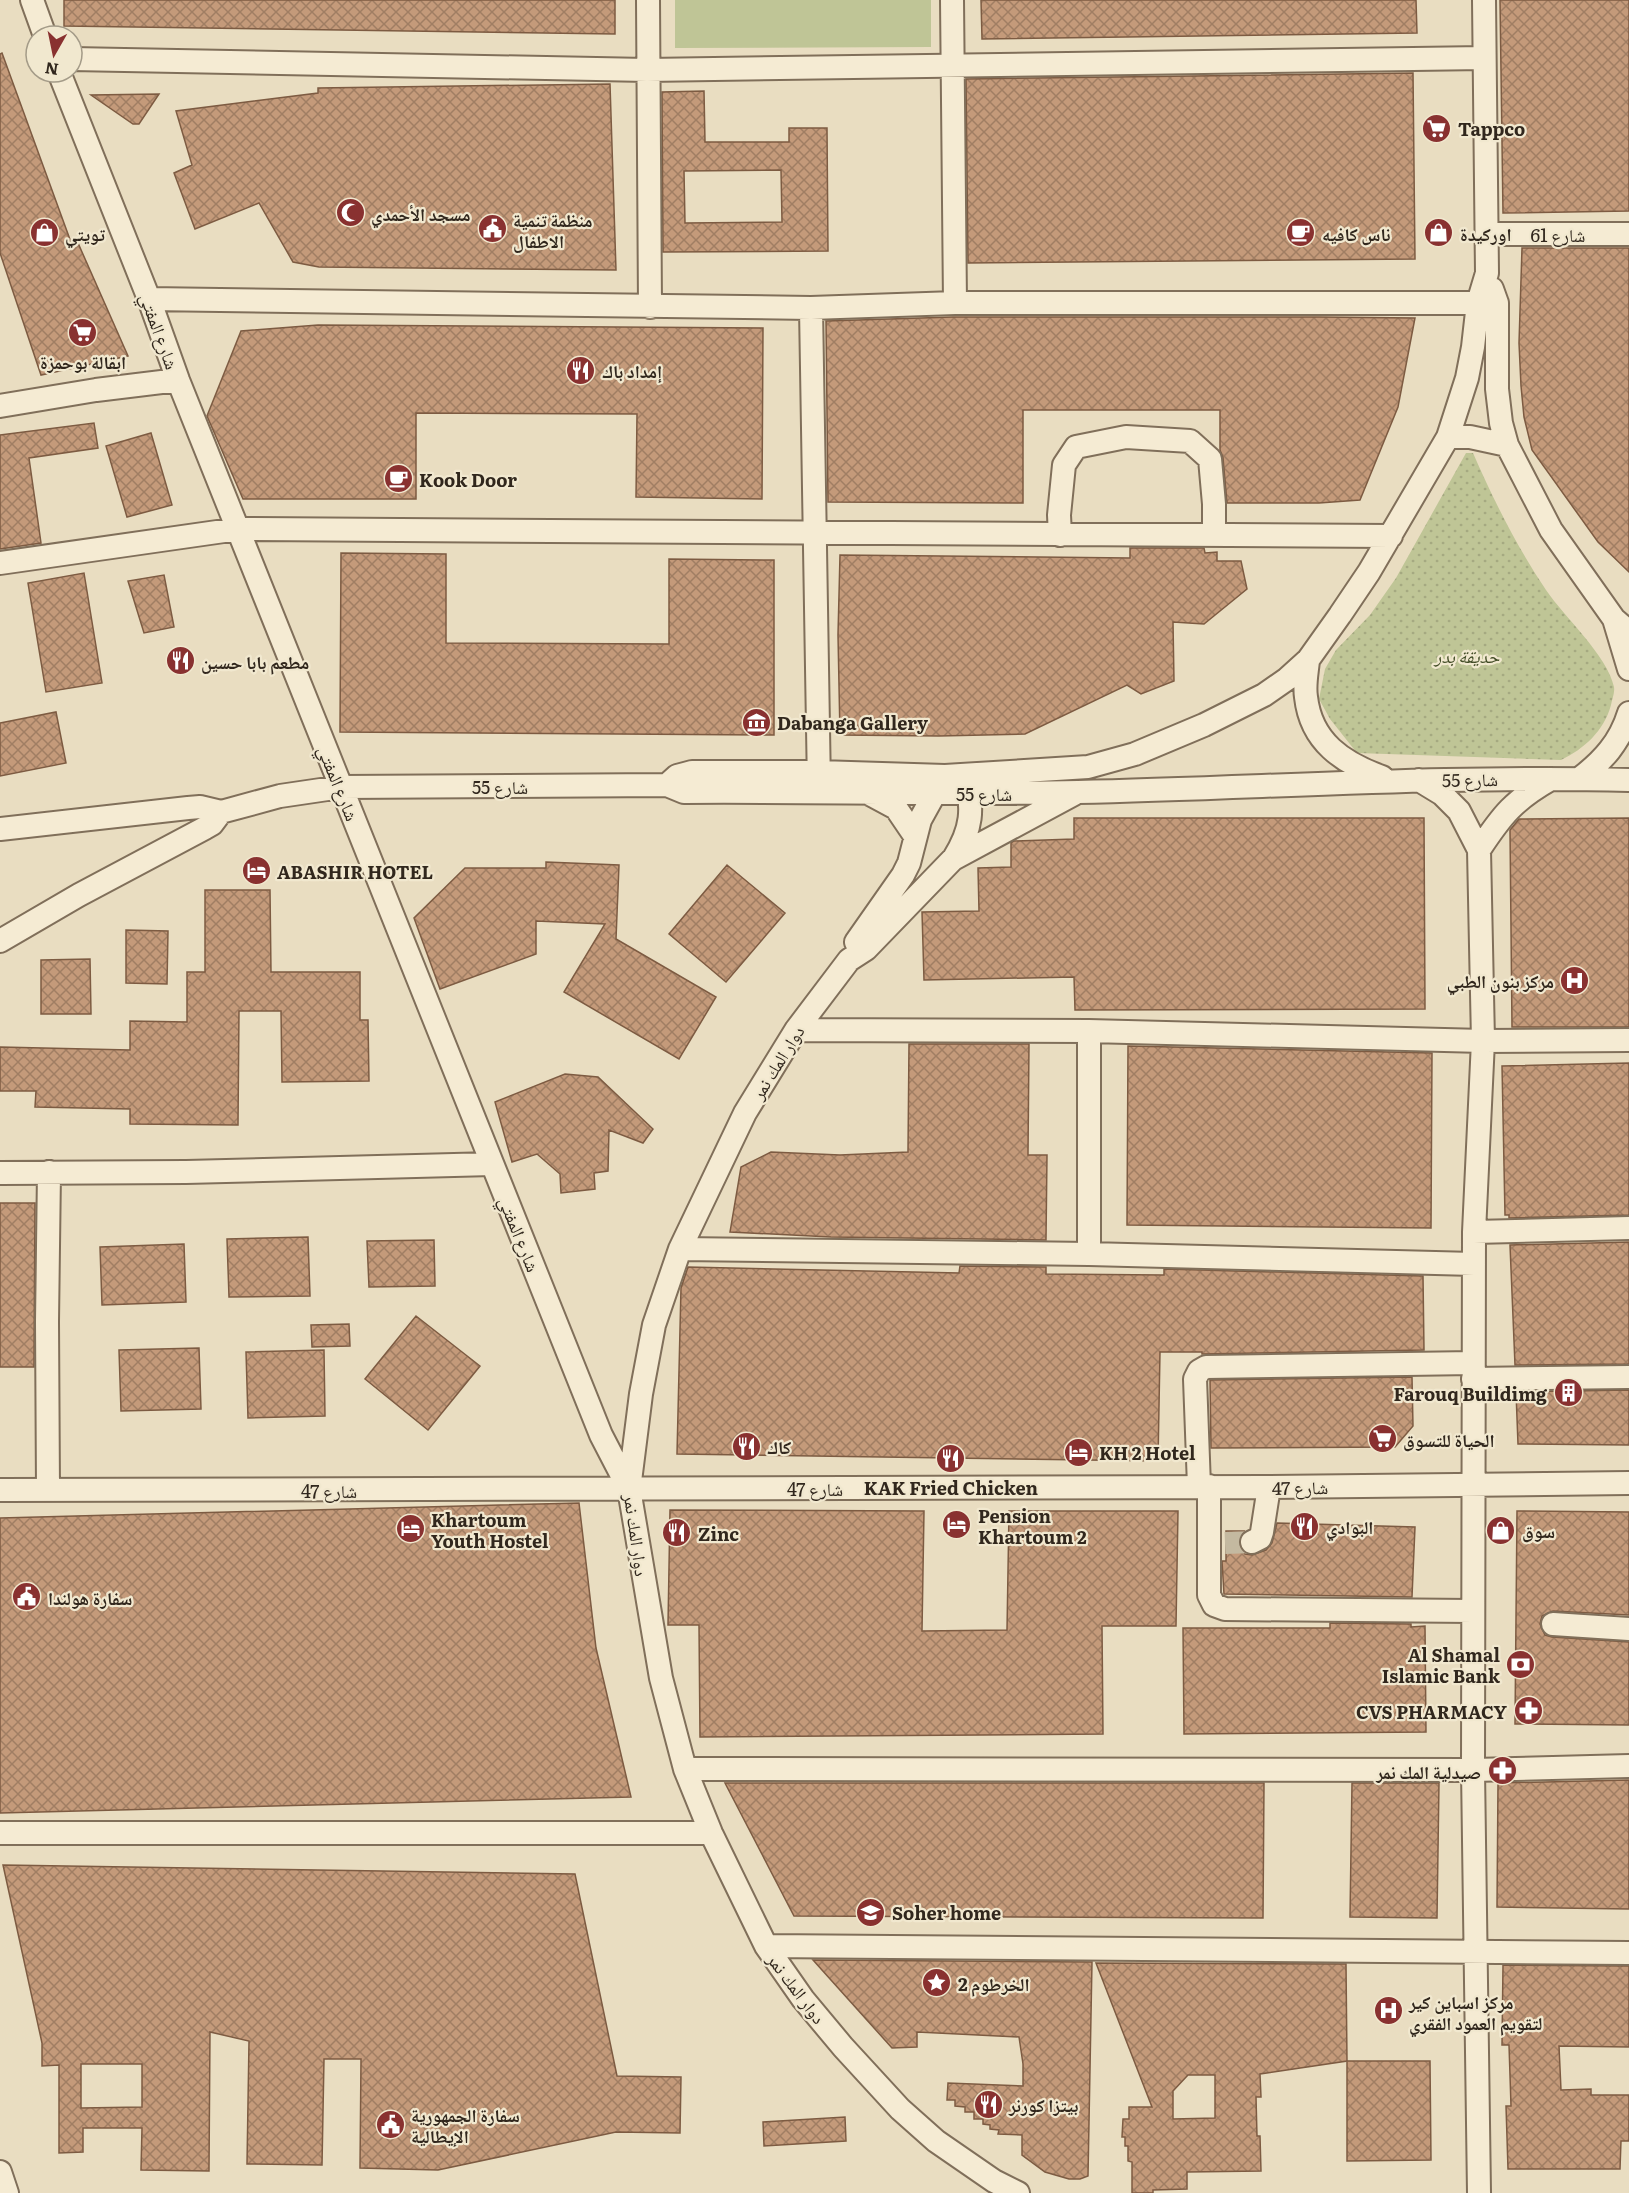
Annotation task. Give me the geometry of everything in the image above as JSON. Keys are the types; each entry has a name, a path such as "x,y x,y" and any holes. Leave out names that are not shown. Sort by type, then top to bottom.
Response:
{"street":[{"path":"32,0 41,24"},
{"path":"648,0 650,307"},
{"path":"952,0 955,303"},
{"path":"1484,0 1487,303 1501,423 1507,445 1551,530 1621,625 1629,669"},
{"path":"84,59 647,70 1484,58"},
{"name":"شارع المفتي","path":"64,84 149,299 178,380 492,1164 601,1435 629,1490"},
{"name":"شارع 61","path":"1487,234 1629,234"},
{"path":"149,299 811,308 955,303 1487,303"},
{"path":"811,308 819,782 953,784 1088,767 1135,754 1204,725 1264,695 1287,679 1308,660 1363,581 1448,437 1487,303"},
{"path":"0,406 96,390 178,380"},
{"path":"1448,437 1470,436 1507,445"},
{"path":"1060,535 1059,515 1064,465 1076,447 1125,437 1190,441 1210,459 1215,504 1214,535"},
{"path":"0,562 238,529 1391,536"},
{"path":"1308,660 1306,697 1310,714 1325,742 1333,752 1356,768 1393,781"},
{"path":"1579,779 1601,762 1618,740 1629,713"},
{"path":"1479,850 1500,818 1516,801 1552,779"},
{"path":"1419,780 1442,794 1459,811 1479,850 1482,1041 1474,1232 1473,1371 1473,1770 1479,2193"},
{"name":"شارع 55","path":"221,812 280,796 341,787 668,784 684,792 819,782 866,792 953,784 1078,792 1419,780 1629,780"},
{"path":"849,960 856,942 903,875 909,863 920,820 953,784"},
{"name":"دوار المك نمر","path":"953,784 969,827 965,841 954,858 866,949 849,960 796,1030 746,1113 680,1249 654,1325 641,1394 629,1490 661,1678 685,1768 711,1833 766,1946 803,1999 829,2031 900,2109 936,2141 994,2181 1018,2193"},
{"path":"866,792 896,808 915,836"},
{"path":"954,858 1078,792"},
{"path":"0,829 200,807 221,812 212,824 79,895 0,941"},
{"path":"188,808 198,831"},
{"path":"796,1030 1089,1031 1482,1041 1629,1040"},
{"path":"1089,1031 1089,1254"},
{"path":"0,1173 186,1172 492,1164"},
{"path":"48,1490 47,1322 50,1172"},
{"path":"1474,1232 1629,1228"},
{"path":"680,1249 1089,1254 1474,1264"},
{"path":"1473,1611 1224,1609 1214,1605 1209,1594 1217,1542 1204,1486 1196,1379 1199,1371 1206,1367 1473,1371 1629,1377"},
{"name":"شارع 47","path":"0,1490 629,1490 1629,1483"},
{"path":"1252,1542 1260,1538 1262,1532 1269,1487"},
{"path":"1553,1624 1629,1629"},
{"path":"685,1768 1473,1770 1629,1766"},
{"path":"0,1833 711,1833"},
{"path":"766,1946 1629,1953"},
{"path":"0,2172 7,2193"}],"green space":[{"path":"675,0 931,0 931,47 675,48"},
{"name":"حديقة بدر","path":"1466,453 1473,453 1525,557 1554,601 1603,662 1614,687 1608,714 1598,731 1585,745 1561,760 1357,753 1330,719 1319,699 1325,669 1336,650 1370,615 1396,578"}],"building":[{"path":"64,0 615,0 615,34 84,26 84,24 64,24"},
{"path":"981,0 1416,0 1417,33 982,39"},
{"path":"1500,0 1629,0 1629,211 1503,213"},
{"path":"2,53 72,245 78,243 128,356 41,375 0,253 0,54"},
{"path":"1413,73 1415,259 968,263 966,79"},
{"path":"610,84 616,270 319,267 293,262 259,203 195,229 174,173 192,165 176,111 318,93 318,88"},
{"path":"704,91 705,142 789,142 789,128 827,128 828,251 663,252 662,92","holes":["781,170 782,222 685,223 684,171"]},
{"path":"159,94 139,124 133,124 91,95"},
{"path":"1522,248 1629,248 1629,572 1598,542 1532,450 1524,417 1521,386 1519,343"},
{"path":"953,317 1415,318 1398,407 1360,500 1319,503 1227,503 1223,458 1220,450 1220,410 1023,410 1023,503 828,502 826,321"},
{"path":"318,325 763,328 762,499 636,497 637,414 416,413 416,499 243,499 207,416 241,331"},
{"path":"94,423 98,448 29,458 41,543 0,549 0,435"},
{"path":"151,433 172,505 127,517 106,446"},
{"path":"1130,548 1204,548 1205,553 1217,552 1217,561 1241,561 1247,589 1204,624 1173,622 1174,681 1141,694 1127,685 1025,734 840,735 838,635 840,555 1130,558"},
{"path":"341,553 446,554 446,643 669,644 669,559 774,560 774,735 340,732"},
{"path":"84,573 102,683 46,692 28,583"},
{"path":"164,575 174,627 144,633 128,581"},
{"path":"56,712 66,763 0,776 0,723"},
{"path":"1074,818 1424,818 1425,1009 1075,1010 1074,977 924,980 922,912 979,911 978,868 1011,867 1011,843 1014,841 1074,839"},
{"path":"1629,818 1629,1027 1512,1027 1510,830 1519,819"},
{"path":"546,862 619,865 616,939 716,997 679,1059 564,992 605,924 536,921 536,954 440,989 414,918 465,868 546,868"},
{"path":"727,865 785,913 726,982 669,934"},
{"path":"205,890 270,890 271,972 360,972 360,1020 368,1020 369,1081 282,1082 281,1011 239,1011 238,1125 130,1124 130,1109 35,1107 36,1091 0,1091 0,1047 130,1050 130,1021 187,1022 187,972 205,972"},
{"path":"126,930 168,931 167,984 126,983"},
{"path":"90,959 91,1014 41,1014 41,960"},
{"path":"909,1044 1029,1044 1028,1155 1047,1155 1046,1240 831,1237 730,1232 741,1167 771,1152 840,1155 908,1152"},
{"path":"1128,1046 1432,1053 1431,1228 1127,1225"},
{"path":"1629,1063 1629,1215 1509,1218 1509,1215 1505,1215 1502,1066"},
{"path":"565,1074 598,1077 653,1129 643,1143 609,1130 608,1171 594,1173 595,1189 561,1193 560,1174 537,1154 512,1162 495,1102"},
{"path":"0,1203 35,1203 34,1367 0,1367"},
{"path":"308,1237 310,1296 229,1297 227,1239"},
{"path":"434,1240 435,1286 369,1287 367,1241"},
{"path":"1629,1242 1629,1364 1515,1365 1510,1245"},
{"path":"184,1244 186,1302 102,1305 100,1247"},
{"path":"960,1266 1046,1267 1046,1274 1164,1275 1164,1269 1423,1276 1424,1350 1202,1354 1202,1352 1160,1352 1158,1461 677,1454 681,1288 688,1267 959,1273"},
{"path":"416,1316 480,1366 428,1430 365,1379"},
{"path":"349,1324 350,1346 312,1347 311,1325"},
{"path":"199,1348 201,1409 121,1411 119,1350"},
{"path":"324,1350 325,1416 248,1418 246,1352"},
{"path":"1412,1377 1413,1426 1395,1447 1211,1448 1210,1380"},
{"path":"1629,1390 1629,1445 1518,1444 1516,1392"},
{"path":"579,1503 596,1648 631,1797 0,1813 0,1518"},
{"path":"670,1510 924,1511 922,1631 1007,1630 1009,1511 1178,1511 1176,1626 1102,1626 1103,1734 700,1737 699,1625 668,1625"},
{"path":"1517,1511 1629,1512 1629,1615 1553,1611 1542,1616 1540,1624 1545,1635 1552,1637 1629,1642 1629,1725 1515,1724"},
{"path":"1277,1523 1415,1527 1412,1597 1224,1594 1222,1561 1226,1561 1226,1531 1244,1531 1239,1541 1240,1547 1245,1554 1252,1555 1266,1550 1272,1543"},
{"path":"1330,1623 1425,1626 1426,1732 1184,1734 1183,1628 1330,1628"},
{"path":"1629,1780 1629,1909 1497,1907 1498,1783"},
{"path":"725,1783 1264,1783 1263,1918 794,1916"},
{"path":"1352,1783 1439,1783 1437,1918 1350,1917"},
{"path":"3,1865 575,1874 617,2076 681,2077 680,2133 616,2132 438,2170 360,2168 361,2059 324,2059 322,2165 247,2164 249,2041 210,2032 209,2171 141,2170 142,2128 83,2128 83,2152 59,2153 59,2065 42,2066 42,2043","holes":["81,2064 142,2064 142,2107 81,2108"]},
{"path":"813,1960 1092,1962 1088,2176 1069,2179 1045,2172 1022,2155 1022,2135 998,2134 999,2130 990,2129 990,2125 983,2124 983,2119 974,2119 974,2112 965,2112 965,2107 955,2106 955,2100 947,2100 948,2083 1023,2086 1019,2037 917,2032 917,2047 892,2048"},
{"path":"1096,1963 1346,1964 1347,2061 1260,2074 1261,2097 1256,2097 1261,2171 1187,2172 1187,2189 1132,2193 1132,2162 1128,2161 1128,2146 1125,2146 1125,2137 1122,2137 1123,2119 1129,2119 1129,2107 1152,2107","holes":["1188,2075 1215,2075 1215,2118 1173,2119 1173,2091"]},
{"path":"1503,1965 1629,1966 1629,2047 1559,2046 1561,2090 1591,2089 1591,2095 1629,2095 1629,2141 1621,2141 1620,2169 1508,2169 1506,2106 1511,2106 1509,2045 1502,2045"},
{"path":"1347,2061 1430,2061 1431,2160 1347,2161"},
{"path":"845,2117 846,2141 764,2146 763,2122"}],"tunnel":[{"path":"1225,1543 1252,1542"}],"place":[{"name":"Tappco","path":"1437,128"},
{"name":"مسجد الأحمدي","path":"350,213"},
{"name":"منظمة تنمية الاطفال","path":"492,229"},
{"name":"تويتي","path":"44,233"},
{"name":"ناس كافيه","path":"1301,233"},
{"name":"اوركيدة","path":"1439,233"},
{"name":"ابقالة بوحمزة","path":"83,332"},
{"name":"إمداد باك","path":"581,370"},
{"name":"Kook Door","path":"398,479"},
{"name":"مطعم بابا حسين","path":"180,661"},
{"name":"Dabanga Gallery","path":"756,722"},
{"name":"ABASHIR HOTEL","path":"256,871"},
{"name":"مركز بنون الطبي","path":"1575,980"},
{"name":"Farouq Buildimg","path":"1568,1393"},
{"name":"الحياة للتسوق","path":"1382,1439"},
{"name":"كاك","path":"746,1446"},
{"name":"KH 2 Hotel","path":"1078,1452"},
{"name":"KAK Fried Chicken","path":"951,1458"},
{"name":"Pension Khartoum 2","path":"957,1525"},
{"name":"البوادي","path":"1305,1526"},
{"name":"Khartoum Youth Hostel","path":"410,1529"},
{"name":"سوق","path":"1501,1530"},
{"name":"Zinc","path":"677,1533"},
{"name":"سفارة هولندا","path":"27,1597"},
{"name":"Al Shamal Islamic Bank","path":"1521,1664"},
{"name":"CVS PHARMACY","path":"1528,1711"},
{"name":"صيدلية المك نمر","path":"1502,1771"},
{"name":"Soher home","path":"871,1912"},
{"name":"الخرطوم 2","path":"937,1983"},
{"name":"مركز اسباين كير لتقويم العمود الفقري","path":"1388,2011"},
{"name":"بيتزا كورنر","path":"988,2104"},
{"name":"سفارة الجمهورية الإيطالية","path":"390,2124"}]}
